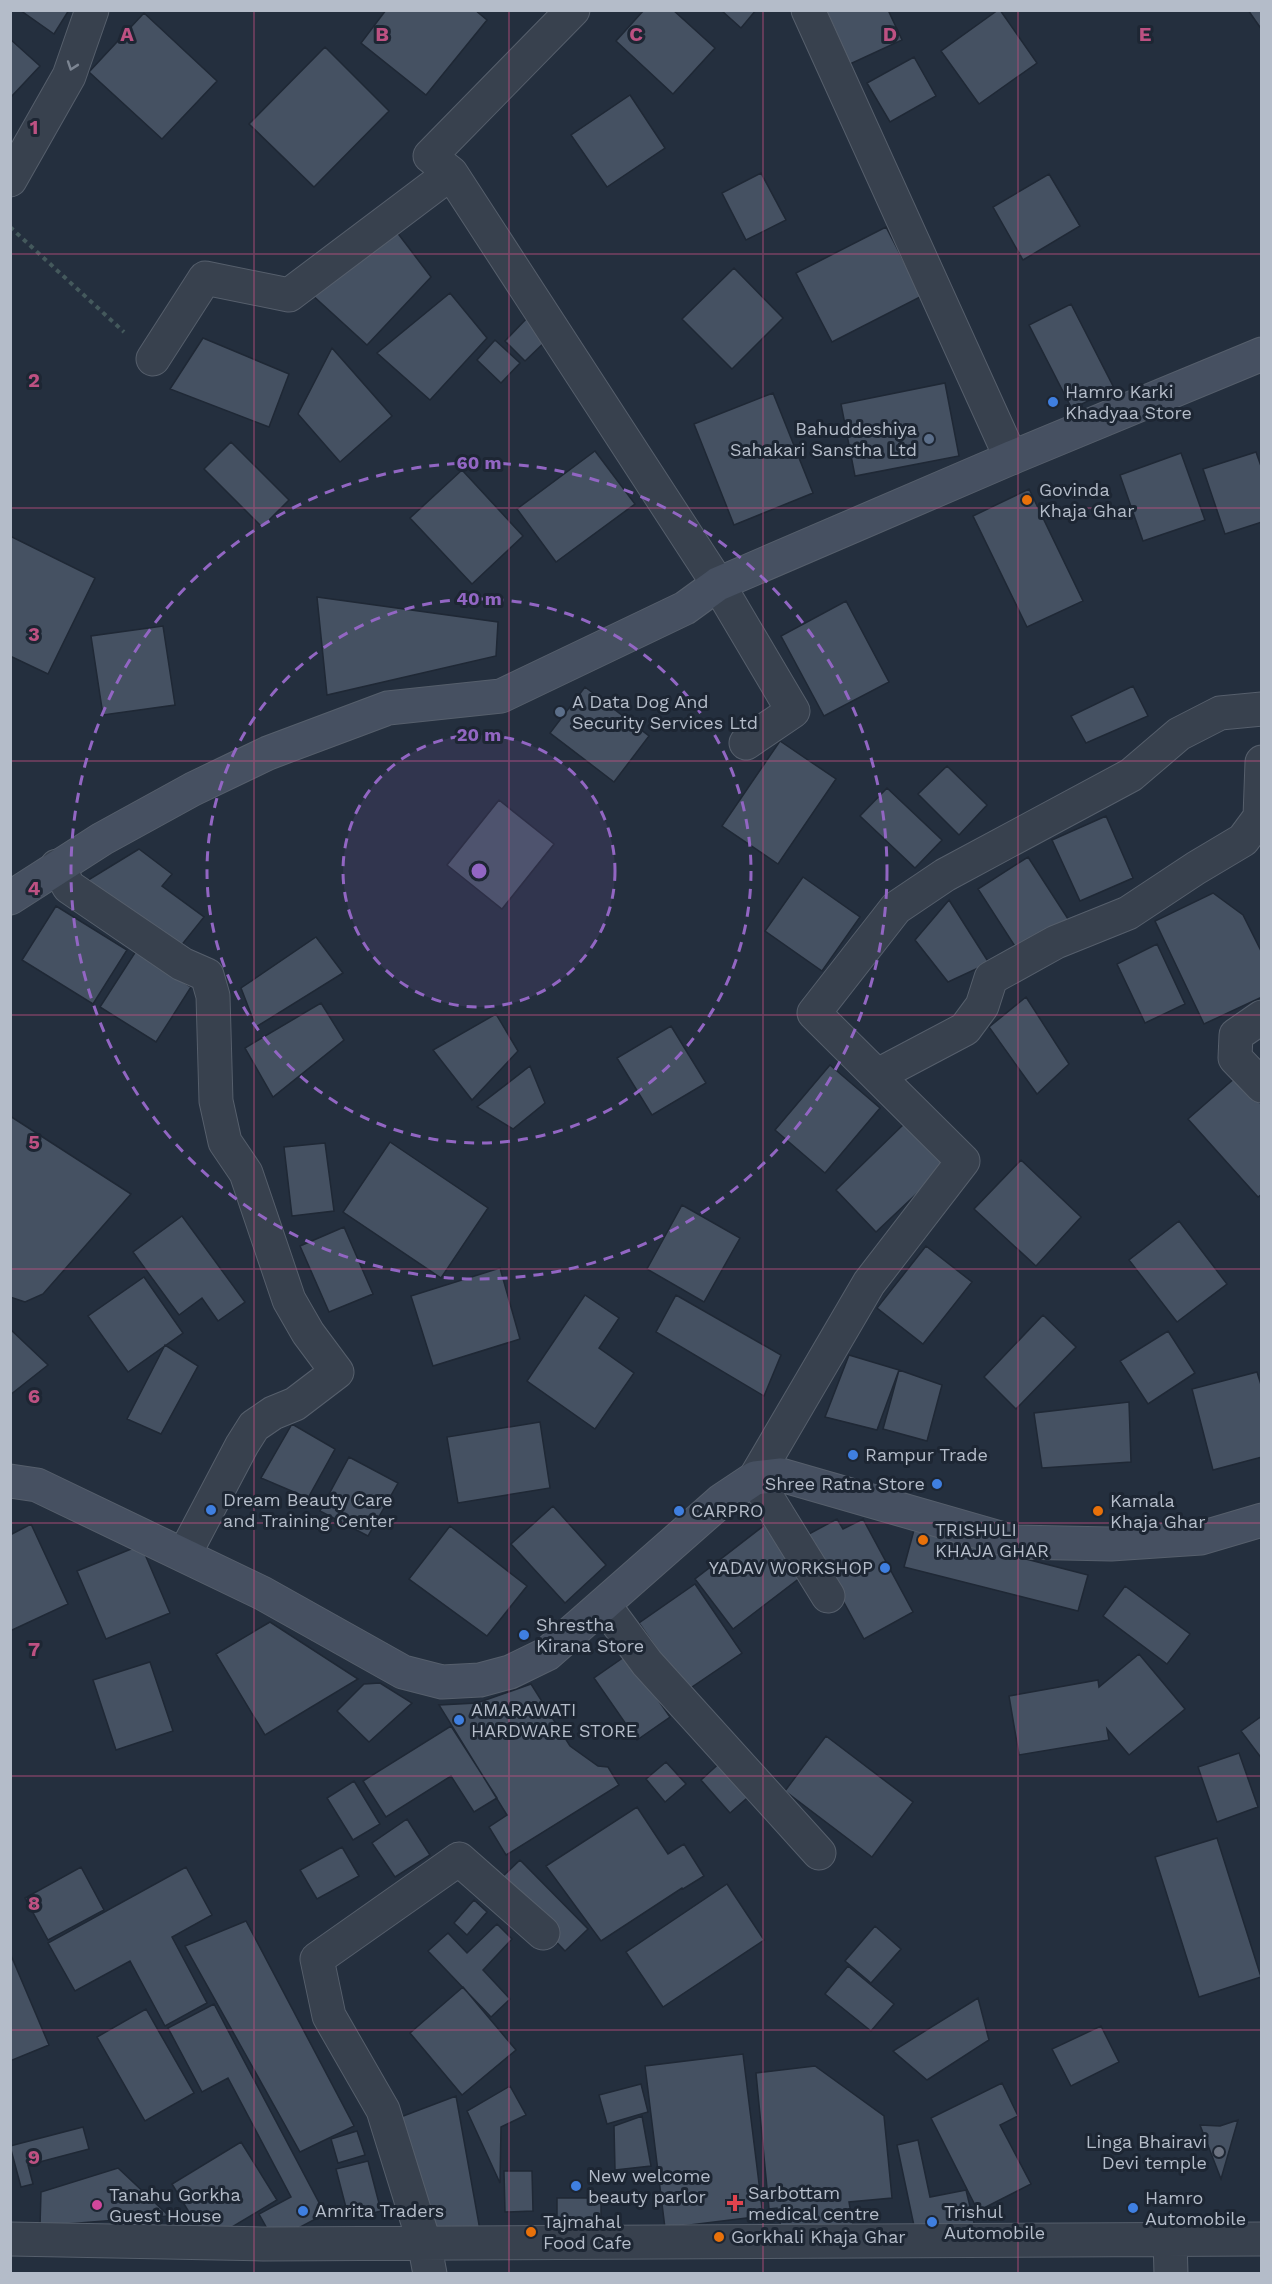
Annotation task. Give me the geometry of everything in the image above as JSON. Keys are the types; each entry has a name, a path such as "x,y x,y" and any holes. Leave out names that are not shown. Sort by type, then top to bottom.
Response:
{"street":[{"path":"10,180 69,76 92,10"},
{"path":"573,10 430,156 451,173 718,584 793,711 746,743"},
{"path":"808,10 1011,458"},
{"path":"153,359 206,278 289,295 451,173"},
{"path":"10,898 102,839 193,789 268,753 388,708 501,696 685,608 718,584 1011,458 1262,354"},
{"path":"10,1481 37,1485 184,1555 262,1593 404,1672 442,1682 480,1680 510,1672 547,1654 722,1500 755,1478 869,1283 963,1161 814,1013 896,908 945,875 1131,775 1179,735 1220,714 1262,710"},
{"path":"878,1075 965,1029 982,1006 991,978 1056,942 1128,913 1243,840 1260,817 1262,762"},
{"path":"57,866 69,887 182,964 207,975 213,996 216,1101 225,1142 246,1173 289,1300 308,1334 337,1372 295,1404 273,1413 254,1426 184,1555"},
{"path":"1262,1017 1236,1035 1235,1058 1262,1086"},
{"path":"755,1478 782,1475 1014,1542 1111,1544 1201,1538 1262,1520"},
{"path":"755,1478 828,1596"},
{"path":"604,1605 647,1663 819,1853"},
{"path":"430,2274 424,2242 383,2110 329,2016 317,1959 459,1859 543,1933"},
{"path":"10,2239 263,2244 1262,2239"},
{"path":"1170,2239 1171,2274"}],"path":[{"path":"10,227 153,359"}],"building":[{"path":"20,10 69,10 54,34"},
{"path":"386,10 475,10 487,20 426,95 361,43"},
{"path":"644,10 673,10 715,48 673,94 616,41"},
{"path":"721,10 756,10 741,28"},
{"path":"826,10 888,10 902,40 850,64"},
{"path":"998,10 1037,63 979,104 941,51"},
{"path":"1248,10 1262,10 1262,30"},
{"path":"144,13 217,81 162,139 89,72"},
{"path":"10,39 40,66 10,98"},
{"path":"325,47 389,111 314,187 249,124"},
{"path":"914,57 936,96 890,122 867,83"},
{"path":"630,95 665,148 607,187 571,135"},
{"path":"761,173 786,220 746,240 722,193"},
{"path":"1049,174 1080,226 1023,260 993,207"},
{"path":"393,227 431,277 367,345 309,292"},
{"path":"886,227 922,296 832,342 796,273"},
{"path":"734,268 783,318 732,369 682,319"},
{"path":"450,293 487,338 430,400 377,353"},
{"path":"1071,304 1114,388 1072,409 1029,325"},
{"path":"530,315 551,336 525,361 505,341"},
{"path":"203,338 289,374 269,427 170,389"},
{"path":"495,340 520,363 501,383 477,360"},
{"path":"332,348 392,416 340,462 298,414"},
{"path":"945,383 959,456 855,476 841,404"},
{"path":"773,393 813,493 734,525 694,424"},
{"path":"231,442 289,500 262,527 204,469"},
{"path":"595,451 635,504 556,562 517,509"},
{"path":"1256,452 1262,469 1262,522 1225,534 1203,469"},
{"path":"1181,453 1205,520 1143,541 1120,475"},
{"path":"462,470 523,536 472,584 410,518"},
{"path":"1029,489 1083,601 1027,627 973,516"},
{"path":"10,536 95,578 48,674 10,656"},
{"path":"317,597 498,622 496,656 327,695"},
{"path":"846,601 889,682 824,716 781,636"},
{"path":"163,626 175,705 103,715 91,636"},
{"path":"1133,686 1148,716 1086,743 1071,716"},
{"path":"585,687 649,736 614,782 550,733"},
{"path":"780,741 836,779 778,864 722,826"},
{"path":"947,766 987,805 959,835 918,794"},
{"path":"887,788 942,840 915,868 860,816"},
{"path":"499,800 554,844 502,909 447,865"},
{"path":"1106,816 1133,878 1080,901 1052,840"},
{"path":"139,849 172,874 162,886 204,917 176,952 85,882"},
{"path":"1028,857 1070,922 1020,954 978,889"},
{"path":"803,877 860,917 822,971 765,931"},
{"path":"1213,893 1243,915 1262,953 1262,997 1204,1024 1155,921"},
{"path":"949,900 989,963 948,982 915,940"},
{"path":"56,906 127,950 93,1004 22,960"},
{"path":"316,937 343,973 256,1027 241,988"},
{"path":"1157,944 1185,1004 1145,1023 1117,964"},
{"path":"136,951 191,987 156,1042 100,1007"},
{"path":"1026,997 1069,1064 1037,1094 989,1027"},
{"path":"321,1003 344,1040 273,1097 245,1048"},
{"path":"496,1014 518,1051 472,1100 433,1050"},
{"path":"671,1026 706,1083 652,1115 617,1058"},
{"path":"830,1065 880,1108 825,1173 775,1130"},
{"path":"530,1066 545,1103 513,1129 477,1107"},
{"path":"1236,1077 1262,1105 1262,1194 1258,1197 1188,1119"},
{"path":"10,1116 131,1194 43,1294 25,1302 10,1297"},
{"path":"905,1123 946,1166 876,1232 836,1190"},
{"path":"390,1142 488,1208 441,1278 343,1212"},
{"path":"325,1143 334,1211 292,1216 284,1147"},
{"path":"1021,1160 1081,1217 1036,1266 974,1209"},
{"path":"682,1205 740,1238 704,1302 647,1269"},
{"path":"182,1216 245,1302 218,1321 202,1298 179,1315 133,1252"},
{"path":"1179,1221 1227,1284 1177,1322 1129,1260"},
{"path":"344,1227 373,1294 329,1312 300,1246"},
{"path":"926,1246 972,1282 923,1344 877,1308"},
{"path":"500,1268 520,1339 433,1366 411,1296"},
{"path":"144,1277 183,1333 128,1372 88,1316"},
{"path":"585,1295 619,1318 599,1348 634,1373 595,1429 527,1381"},
{"path":"676,1295 781,1355 764,1396 656,1332"},
{"path":"1043,1315 1076,1347 1016,1409 984,1377"},
{"path":"10,1329 48,1365 10,1395"},
{"path":"1168,1331 1195,1373 1148,1404 1120,1361"},
{"path":"165,1345 198,1366 161,1434 127,1419"},
{"path":"849,1355 899,1370 877,1430 825,1417"},
{"path":"899,1370 942,1385 927,1441 883,1429"},
{"path":"1257,1372 1262,1388 1262,1457 1213,1470 1192,1389"},
{"path":"1129,1402 1131,1462 1042,1468 1034,1413"},
{"path":"540,1422 550,1488 458,1503 447,1437"},
{"path":"292,1424 335,1449 308,1498 261,1478"},
{"path":"349,1457 398,1483 368,1536 320,1511"},
{"path":"553,1506 606,1565 565,1603 511,1544"},
{"path":"837,1519 843,1529 863,1519 913,1612 864,1639 807,1535"},
{"path":"31,1524 68,1604 10,1631 10,1535"},
{"path":"766,1524 805,1574 733,1629 695,1579"},
{"path":"450,1526 527,1586 487,1636 409,1579"},
{"path":"914,1530 1088,1575 1078,1611 904,1567"},
{"path":"141,1545 170,1613 106,1639 77,1571"},
{"path":"695,1584 742,1653 686,1691 639,1623"},
{"path":"1125,1586 1190,1634 1167,1664 1103,1616"},
{"path":"270,1622 358,1679 265,1735 216,1654"},
{"path":"1139,1654 1185,1709 1129,1755 1107,1729 1109,1740 1019,1755 1009,1696 1098,1680 1099,1687"},
{"path":"627,1655 670,1717 637,1740 594,1678"},
{"path":"150,1662 173,1731 116,1750 93,1680"},
{"path":"380,1683 412,1703 369,1742 337,1711 364,1684"},
{"path":"531,1684 570,1746 598,1766 608,1767 619,1785 506,1855 489,1827 507,1815 439,1705 477,1703"},
{"path":"1262,1716 1262,1759 1241,1731"},
{"path":"451,1726 497,1798 474,1812 451,1776 386,1817 363,1781"},
{"path":"826,1736 913,1802 872,1857 785,1791"},
{"path":"1239,1753 1258,1807 1217,1822 1198,1767"},
{"path":"724,1759 754,1792 730,1813 701,1780"},
{"path":"666,1762 686,1784 665,1802 646,1779"},
{"path":"354,1781 380,1824 353,1840 327,1798"},
{"path":"637,1807 668,1854 684,1844 704,1876 601,1941 546,1866"},
{"path":"407,1819 430,1855 395,1877 372,1843"},
{"path":"1217,1838 1261,1977 1199,1997 1155,1857"},
{"path":"342,1847 359,1876 317,1899 300,1870"},
{"path":"520,1860 588,1929 565,1951 498,1881"},
{"path":"81,1867 104,1910 48,1940 25,1898"},
{"path":"186,1867 212,1915 172,1937 207,2003 165,2026 130,1961 75,1991 48,1943"},
{"path":"727,1884 764,1940 663,2007 626,1952"},
{"path":"474,1900 487,1912 467,1935 454,1923"},
{"path":"246,1921 354,2126 300,2152 185,1946"},
{"path":"497,1924 512,1939 483,1970 510,1999 491,2017 428,1951 448,1933 467,1953"},
{"path":"875,1926 901,1949 871,1983 845,1961"},
{"path":"10,1953 49,2045 10,2061"},
{"path":"848,1966 894,2004 871,2031 825,1994"},
{"path":"463,1987 516,2050 462,2095 410,2033"},
{"path":"978,1998 989,2040 927,2080 893,2051"},
{"path":"214,2004 325,2214 274,2241 259,2214 291,2197 228,2078 202,2092 168,2028"},
{"path":"146,2009 194,2093 145,2121 97,2037"},
{"path":"1101,2026 1119,2062 1071,2086 1052,2049"},
{"path":"743,2054 763,2216 665,2228 645,2066"},
{"path":"815,2066 884,2116 892,2198 849,2202 854,2231 783,2237 777,2208 769,2209 756,2073"},
{"path":"1002,2083 1018,2116 1000,2125 1031,2184 978,2211 931,2118"},
{"path":"641,2084 648,2112 607,2124 599,2095"},
{"path":"510,2086 526,2115 501,2127 500,2183 467,2111"},
{"path":"456,2096 480,2230 425,2235 398,2118"},
{"path":"642,2116 651,2166 615,2170 614,2126"},
{"name":"Linga Bhairavi Devi temple","path":"1238,2120 1221,2179 1200,2125 1220,2126"},
{"path":"83,2127 89,2149 28,2165 33,2184 21,2187 10,2146"},
{"path":"357,2131 365,2155 338,2163 331,2139"},
{"path":"918,2140 930,2197 966,2190 975,2227 917,2240 897,2145"},
{"path":"241,2142 277,2200 207,2242 172,2184"},
{"path":"368,2161 381,2211 349,2219 336,2169"},
{"path":"118,2168 169,2216 40,2226 41,2192"},
{"path":"504,2171 532,2171 533,2211 505,2212"},
{"path":"557,2198 601,2198 601,2224 557,2225"}],"place":[{"name":"Hamro Karki Khadyaa Store","path":"1053,402"},
{"name":"Bahuddeshiya Sahakari Sanstha Ltd","path":"929,439"},
{"name":"Govinda Khaja Ghar","path":"1027,500"},
{"name":"A Data Dog And Security Services Ltd","path":"560,712"},
{"name":"Rampur Trade","path":"853,1455"},
{"name":"Shree Ratna Store","path":"937,1484"},
{"name":"Dream Beauty Care and Training Center","path":"211,1510"},
{"name":"CARPRO","path":"679,1511"},
{"name":"Kamala Khaja Ghar","path":"1098,1511"},
{"name":"TRISHULI KHAJA GHAR","path":"923,1540"},
{"name":"YADAV WORKSHOP","path":"885,1568"},
{"name":"Shrestha Kirana Store","path":"524,1635"},
{"name":"AMARAWATI HARDWARE STORE","path":"459,1720"},
{"name":"Linga Bhairavi Devi temple","path":"1219,2152"},
{"name":"New welcome beauty parlor","path":"576,2186"},
{"name":"Sarbottam medical centre","path":"735,2203"},
{"name":"Tanahu Gorkha Guest House","path":"97,2205"},
{"name":"Hamro Automobile","path":"1133,2208"},
{"name":"Amrita Traders","path":"303,2211"},
{"name":"Trishul Automobile","path":"932,2222"},
{"name":"Tajmahal Food Cafe","path":"531,2232"},
{"name":"Gorkhali Khaja Ghar","path":"719,2237"}]}
